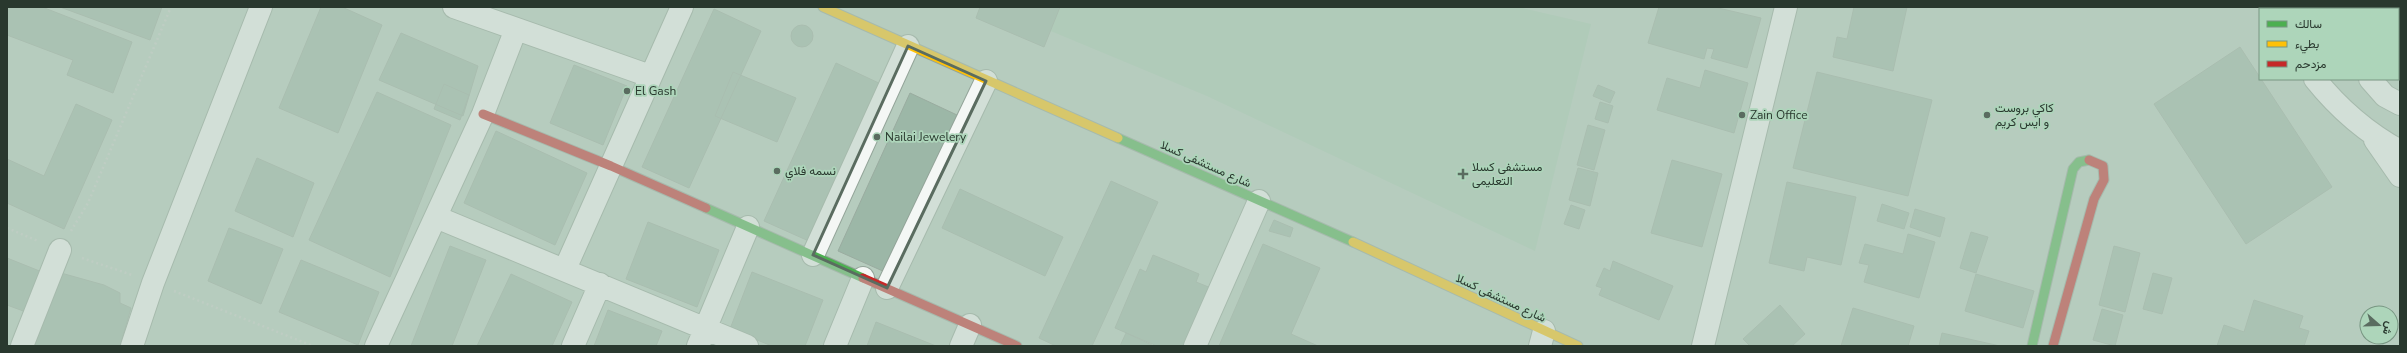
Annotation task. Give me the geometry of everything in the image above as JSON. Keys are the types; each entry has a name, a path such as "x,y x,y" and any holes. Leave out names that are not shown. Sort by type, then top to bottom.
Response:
{"street":[{"path":"132,346 153,282 261,7"},
{"path":"454,7 650,76"},
{"path":"565,269 682,7"},
{"name":"شارع مستشفى كسلا","path":"823,7 986,81 1259,201 1542,339 1578,346"},
{"path":"1703,346 1786,7"},
{"path":"376,346 483,114 516,29"},
{"path":"813,255 908,46"},
{"path":"2316,80 2330,98 2372,136 2400,176"},
{"path":"2371,80 2385,96 2400,104"},
{"path":"887,288 986,81"},
{"path":"483,114 611,166 1018,346"},
{"path":"2372,136 2400,151"},
{"path":"2032,346 2072,169 2077,162 2083,159 2091,160 2103,166 2104,180 2094,199 2054,346"},
{"path":"1195,346 1259,201"},
{"path":"436,217 600,284 701,337 747,346"},
{"path":"701,337 748,227"},
{"path":"22,346 60,250"},
{"path":"835,346 863,278"},
{"path":"573,346 600,284"},
{"path":"961,346 970,325"}],"path":[{"path":"60,250 88,203 171,7"}],"highlighted area":[{"path":"908,46 986,81 887,288 813,255"}],"shaded area":[{"name":"مستشفى كسلا التعليمى","path":"993,7 1518,7 1591,24 1535,251 1207,96"}],"building":[{"path":"7,7 42,7 132,42 113,93 67,75 73,60 7,35"},
{"path":"60,7 162,7 150,40"},
{"path":"321,7 342,7 382,25 338,133 279,108"},
{"path":"980,7 1060,7 1044,47 976,18"},
{"path":"1659,7 1714,7 1761,18 1747,68 1711,58 1714,49 1707,48 1704,59 1648,43"},
{"path":"1854,7 1907,7 1893,71 1833,57 1837,37 1847,39"},
{"path":"714,9 761,31 689,188 642,167"},
{"path":"802,25 810,28 813,36 810,44 802,47 794,44 791,36 794,28"},
{"path":"401,33 478,66 463,116 379,80"},
{"path":"2240,47 2259,76 2259,80 2262,80 2332,187 2246,244 2154,104"},
{"path":"836,63 883,85 811,242 764,221"},
{"path":"574,65 627,86 603,145 550,123"},
{"path":"1705,70 1748,83 1734,133 1657,110 1667,78 1700,88"},
{"path":"733,72 796,98 777,142 715,116"},
{"path":"1817,72 1932,100 1908,196 1793,168"},
{"path":"444,84 469,95 460,120 434,109"},
{"path":"1598,85 1615,92 1610,103 1593,96"},
{"path":"377,92 451,125 390,277 309,240"},
{"path":"910,93 957,115 885,272 838,251"},
{"path":"1600,102 1613,106 1608,123 1595,119"},
{"path":"76,104 112,120 64,229 7,203 7,159 44,176"},
{"path":"1588,125 1605,130 1594,170 1577,165"},
{"path":"496,131 587,173 555,245 464,203"},
{"path":"257,158 314,183 293,237 235,211"},
{"path":"1672,160 1722,174 1702,247 1651,233"},
{"path":"1578,168 1598,173 1590,206 1569,200"},
{"path":"1111,181 1158,202 1092,346 1056,346 1039,338"},
{"path":"1787,182 1856,197 1841,265 1807,257 1804,271 1769,263"},
{"path":"960,189 1063,237 1045,276 942,228"},
{"path":"1882,204 1909,213 1904,229 1877,221"},
{"path":"1571,205 1585,210 1579,229 1564,224"},
{"path":"1915,209 1945,218 1940,237 1910,227"},
{"path":"1274,220 1293,228 1290,237 1269,231"},
{"path":"648,222 719,250 697,307 626,279"},
{"path":"229,228 283,249 261,304 208,281"},
{"path":"1971,232 1988,237 1976,273 1960,268"},
{"path":"1908,234 1935,242 1919,298 1864,282 1869,265 1859,263 1865,244 1903,254"},
{"path":"1263,244 1320,268 1291,334 1318,346 1219,346"},
{"path":"450,246 486,260 452,346 411,346"},
{"path":"2114,246 2140,253 2125,312 2099,305"},
{"path":"1153,255 1199,274 1196,282 1211,288 1190,346 1157,346 1115,328 1140,269 1146,272"},
{"path":"7,258 42,272 26,312 7,305"},
{"path":"301,260 379,292 358,345 279,312"},
{"path":"1613,261 1673,286 1659,320 1599,295 1602,288 1596,286 1604,268 1610,271"},
{"path":"752,272 823,300 805,346 772,346 730,329"},
{"path":"61,273 104,285 120,293 120,303 131,308 120,346 28,346"},
{"path":"2153,273 2172,278 2162,314 2143,309"},
{"path":"511,274 572,302 552,346 477,346"},
{"path":"1976,274 2034,291 2023,328 1965,311"},
{"path":"2254,300 2303,316 2299,328 2309,331 2304,346 2217,346 2224,325 2244,332"},
{"path":"1780,305 1805,334 1792,346 1750,346 1743,339"},
{"path":"1853,308 1914,326 1908,346 1841,346"},
{"path":"2102,309 2123,315 2115,346 2093,340"},
{"path":"608,310 662,331 656,346 594,346"},
{"path":"876,322 936,346 867,346"},
{"path":"1126,333 1152,345 1120,346"},
{"path":"1942,333 2000,346 1939,346"}],"traffic: fast":[{"path":"1118,138 1353,242"},
{"path":"2032,346 2073,169 2079,162 2089,160"},
{"path":"706,208 863,278"}],"traffic: slow":[{"path":"823,7 1118,138"},
{"path":"1353,242 1578,346"}],"traffic: jam":[{"path":"483,114 611,166 706,208"},
{"path":"2053,346 2094,199 2104,180 2103,166 2089,160"},
{"path":"863,278 1017,346"}],"place":[{"name":"El Gash","path":"627,91"},
{"name":"Zain Office","path":"1742,115"},
{"name":"كاكي بروست و ايس كريم","path":"1987,115"},
{"name":"Nailai Jewelery","path":"877,137"},
{"name":"نسمه فلاي","path":"777,171"},
{"name":"مستشفى كسلا التعليمى","path":"1463,174"}]}
